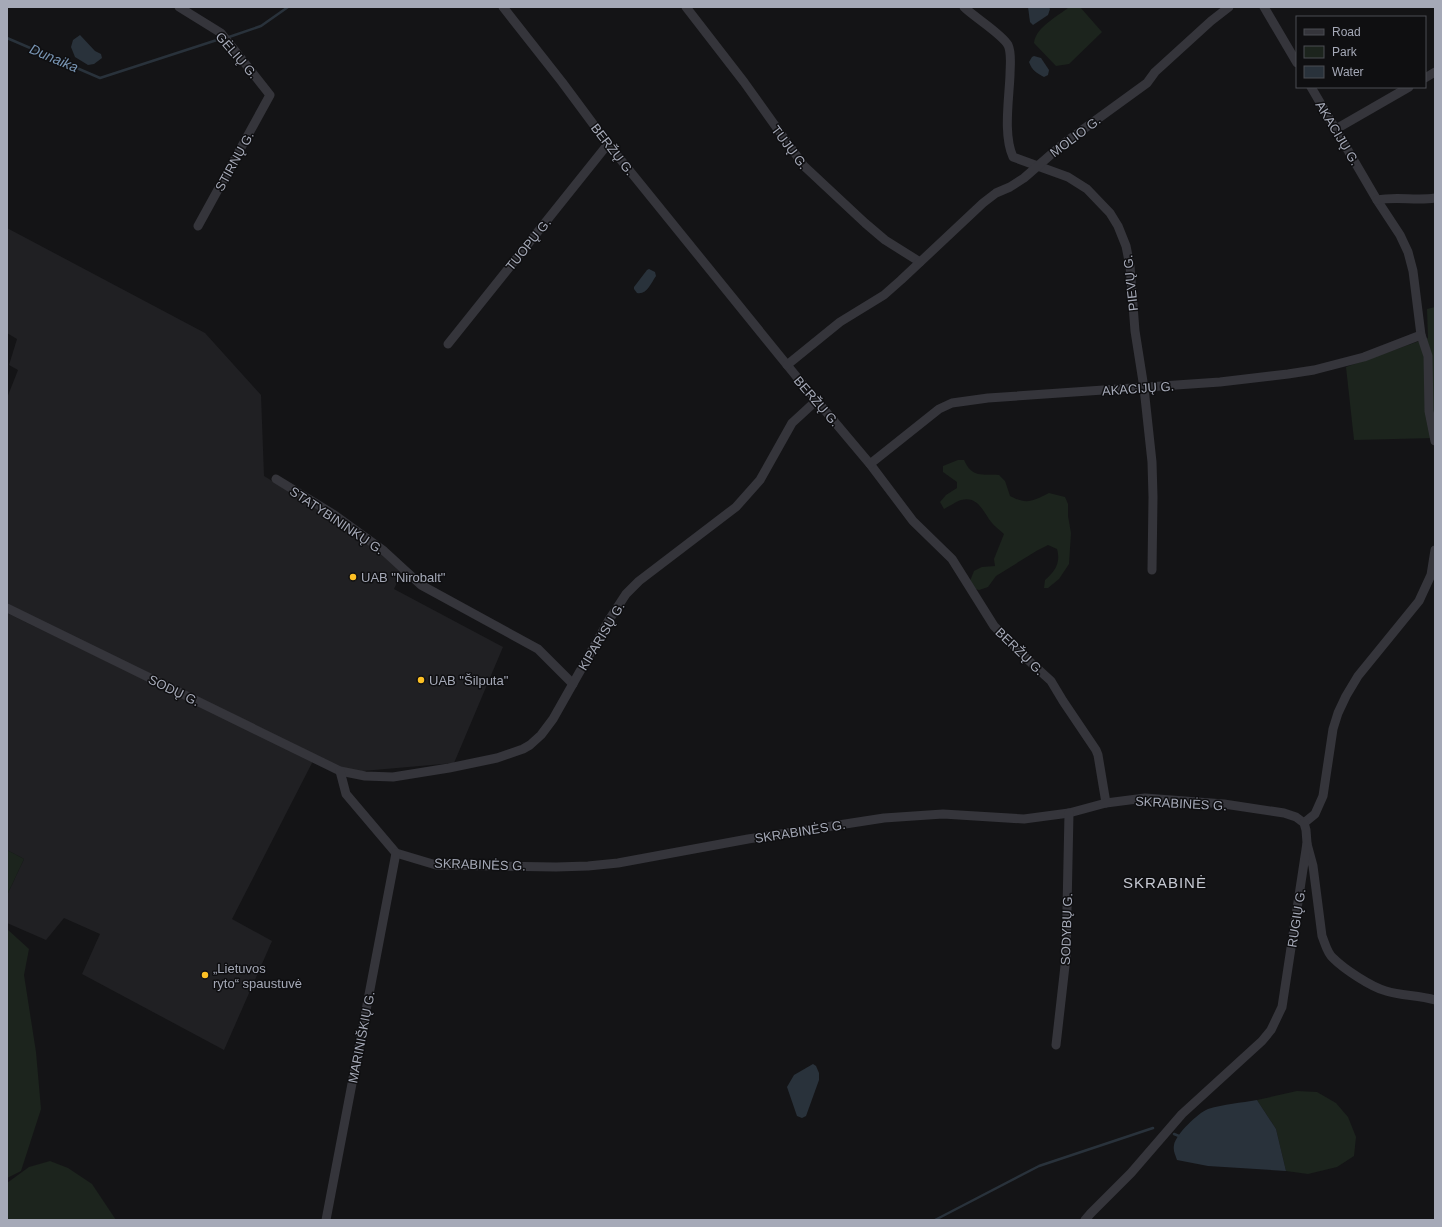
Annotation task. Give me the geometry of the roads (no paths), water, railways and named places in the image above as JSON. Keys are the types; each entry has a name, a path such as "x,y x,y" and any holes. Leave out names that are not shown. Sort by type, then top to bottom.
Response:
{"street":[{"name":"GĖLIŲ G.","path":"180,7 221,33 270,95"},
{"name":"BERŽŲ G.","path":"503,7 562,82 608,144 787,365 870,464 913,521 952,559 994,626 1027,660 1051,681 1096,750 1106,803"},
{"name":"TUJŲ G.","path":"686,7 744,82 804,166 822,184 880,235 920,262"},
{"name":"PIEVŲ G.","path":"964,7 1003,38 1008,46 1011,63 1007,140 1013,157 1068,177 1087,189 1110,213 1118,226 1126,246 1130,266 1135,331 1144,388 1152,462 1154,496 1152,570"},
{"name":"MOLIO G.","path":"787,365 840,322 884,295 983,203 996,193 1010,187 1024,178 1063,144 1146,83 1154,72 1211,21 1229,7"},
{"path":"1264,7 1296,62"},
{"path":"1426,77 1435,72"},
{"name":"AKACIJŲ G.","path":"1312,88 1377,200 1400,236 1408,252 1414,271 1421,335 1428,356 1429,411 1435,440"},
{"path":"1336,129 1407,88"},
{"name":"STIRNŲ G.","path":"198,226 270,95"},
{"name":"TUOPŲ G.","path":"448,344 608,144"},
{"path":"1377,200 1389,198 1424,200 1435,198"},
{"name":"AKACIJŲ G.","path":"870,464 939,409 952,403 988,398 1144,388 1288,374 1314,370 1364,356 1421,335"},
{"name":"KIPARISŲ G.","path":"340,771 365,776 393,777 448,768 497,758 523,749 541,735 626,594 639,581 736,507 760,480 792,423 817,400"},
{"name":"STATYBININKŲ G.","path":"276,479 333,514 384,551 421,585 538,649 573,684"},
{"path":"1304,823 1315,814 1323,796 1333,728 1346,696 1358,676 1419,601 1433,575 1435,550"},
{"name":"SODŲ G.","path":"7,608 340,771"},
{"path":"340,771 346,794 396,854"},
{"name":"SKRABINĖS G.","path":"396,854 436,865 556,867 588,866 618,863 748,839 884,818 943,814 1024,818 1069,813 1106,803 1145,798 1209,803 1284,814 1296,817 1304,823"},
{"name":"SODYBŲ G.","path":"1056,1045 1066,957 1069,813"},
{"name":"RUGIŲ G.","path":"1085,1220 1090,1212 1131,1173 1182,1114 1262,1041 1271,1030 1282,1008 1306,843 1306,830 1304,823"},
{"path":"1306,843 1313,866 1322,936 1332,958 1358,977 1385,991 1421,996 1435,1000"},
{"name":"MARINIŠKIŲ G.","path":"326,1220 396,854"}],"water":[{"path":"1028,7 1049,7 1050,9 1048,15 1033,25 1030,22"},
{"path":"80,35 95,51 101,54 102,58 94,64 88,65 75,57 71,47 73,40"},
{"path":"1034,56 1041,58 1049,70 1048,75 1044,77 1037,73 1030,65 1029,62"},
{"path":"649,269 655,272 656,276 646,290 637,293 634,287"},
{"path":"813,1064 816,1066 819,1073 819,1080 806,1116 802,1118 797,1116 787,1087 794,1075"},
{"path":"1257,1100 1276,1129 1286,1171 1208,1166 1177,1160 1174,1152 1176,1140 1188,1124 1204,1111 1214,1107"}],"waterway":[{"path":"229,37 261,26 288,7"},
{"name":"Dunaika","path":"7,38 100,78 220,39"},
{"path":"935,1220 1039,1166 1153,1128"},
{"path":"1174,1134 1179,1136"}],"place":[{"name":"UAB \"Nirobalt\"","path":"353,577"},
{"name":"UAB \"Šilputa\"","path":"421,680"},
{"name":"„Lietuvos ryto“ spaustuvė","path":"205,975"}],"district":[{"name":"SKRABINĖ","path":"1165,883"}]}
